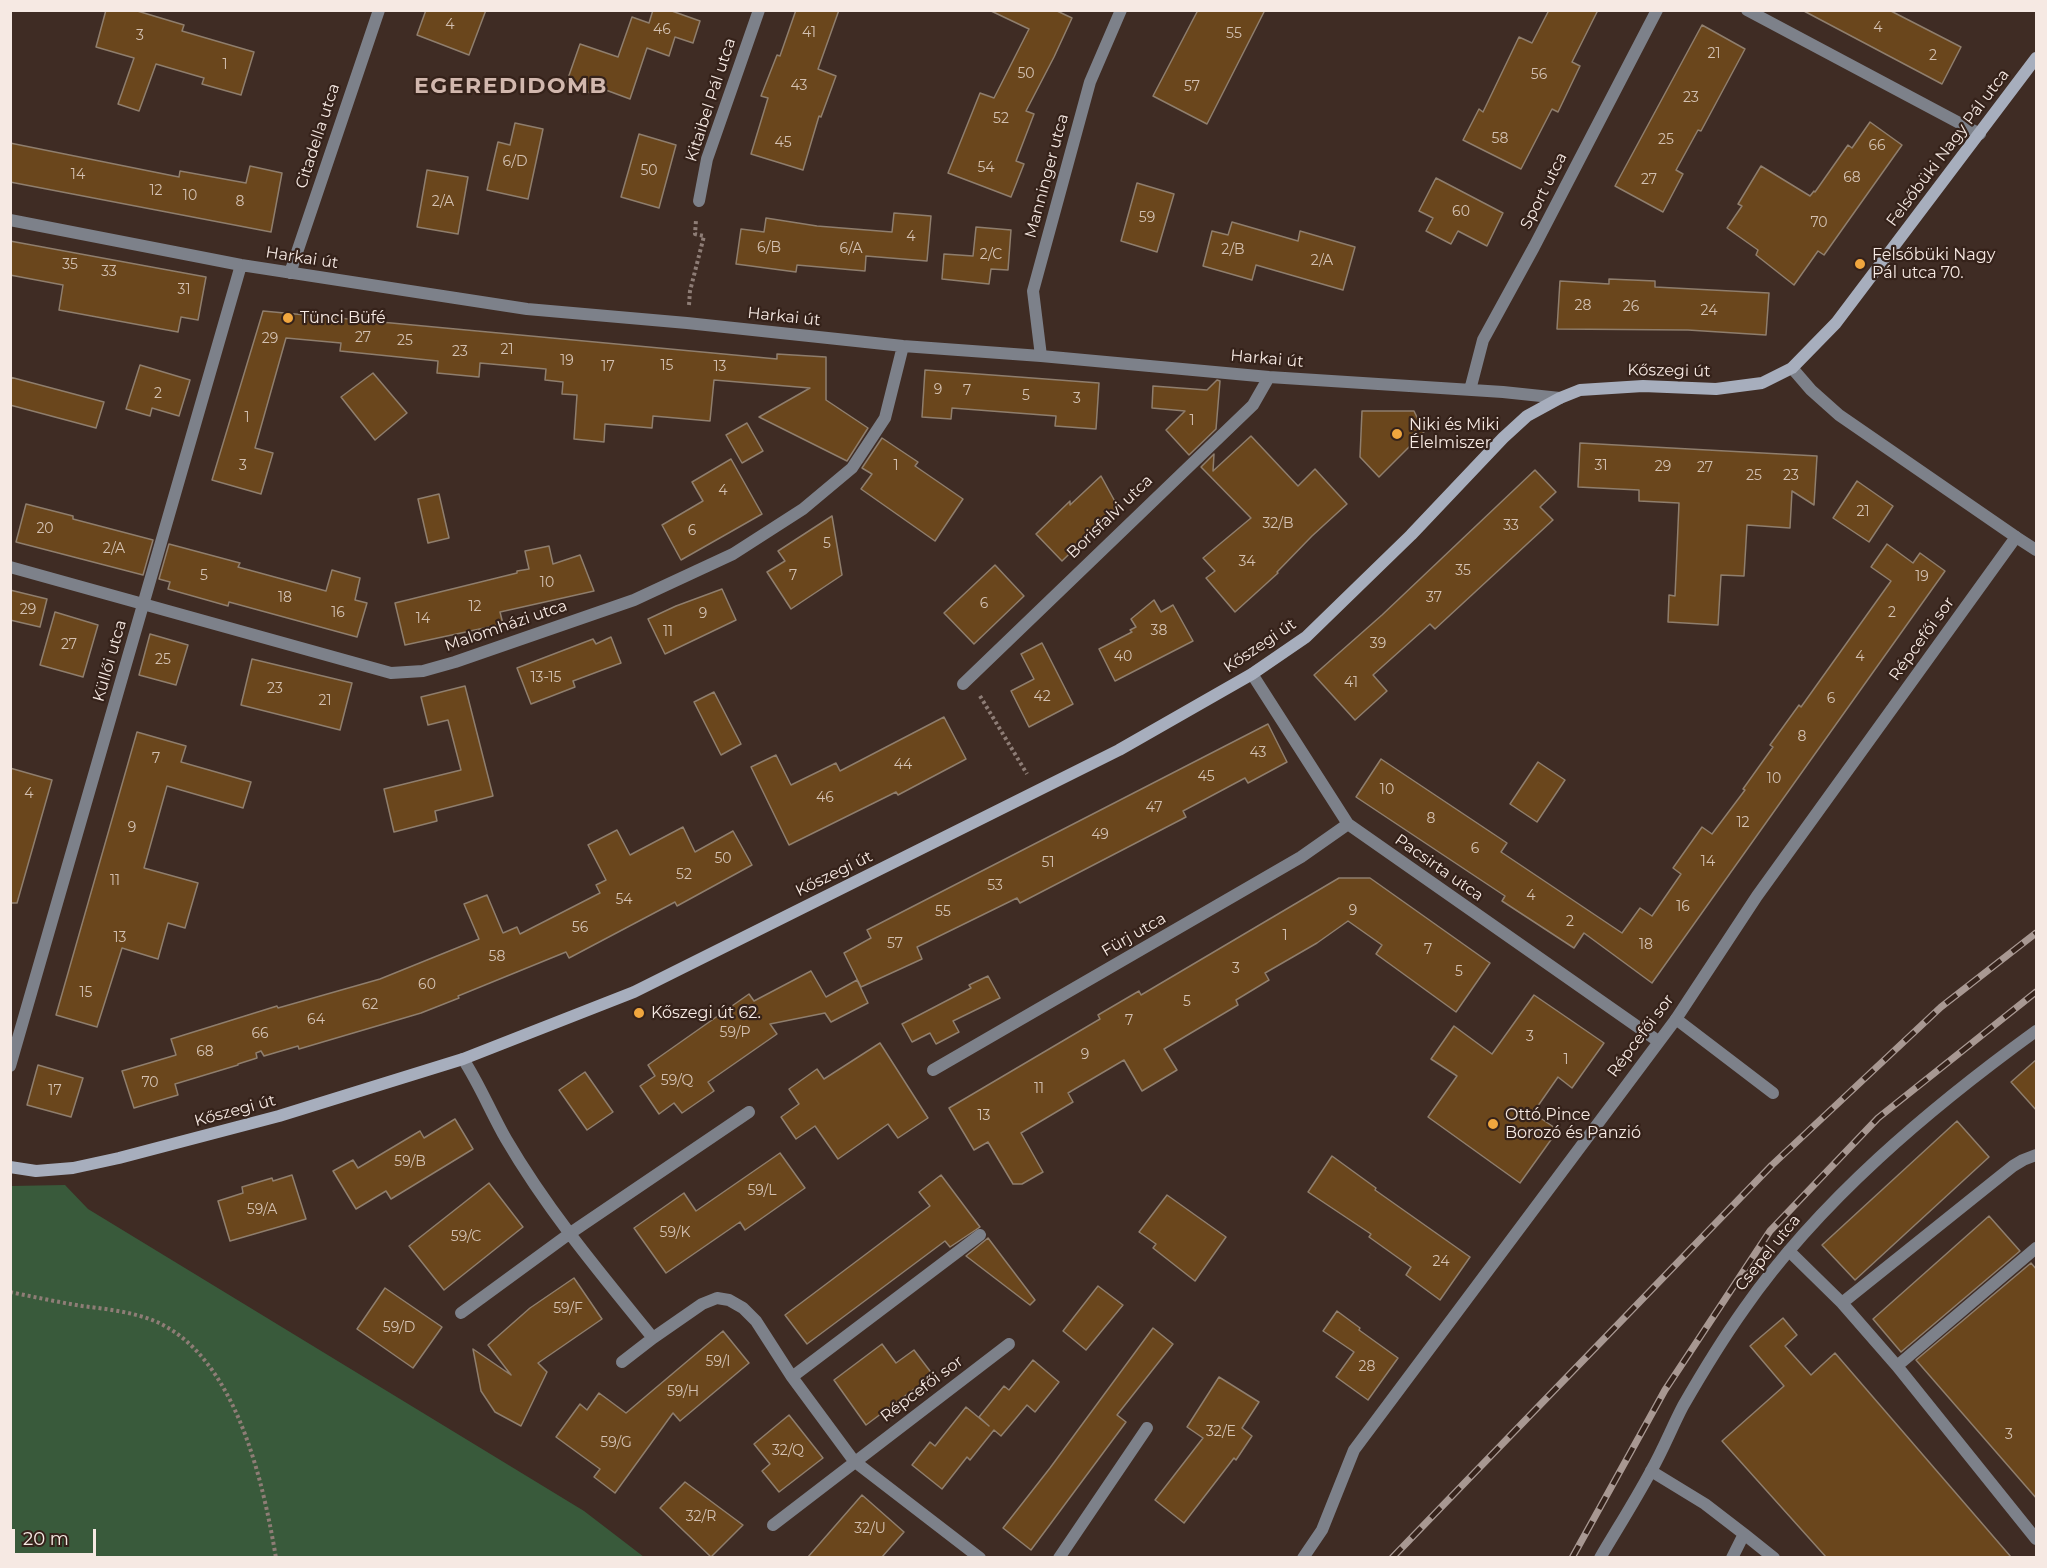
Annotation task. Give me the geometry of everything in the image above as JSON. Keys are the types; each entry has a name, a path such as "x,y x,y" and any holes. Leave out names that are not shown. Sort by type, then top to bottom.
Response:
{"main road":[{"name":"Felsőbüki Nagy Pál utca","path":"1792,368 1836,323 2037,58"},
{"name":"Kőszegi út","path":"10,1167 36,1171 73,1168 279,1116 463,1059 634,992 1119,750 1252,674 1306,637 1411,535 1503,438 1527,416 1560,398 1580,390 1600,388 1642,386 1716,389 1762,383 1792,368"}],"street":[{"name":"Citadella utca","path":"290,273 379,10"},
{"name":"Kitaibel Pál utca","path":"699,201 707,159 759,10"},
{"name":"Manninger utca","path":"1041,356 1033,291 1090,82 1121,10"},
{"name":"Sport utca","path":"1470,390 1483,340 1657,10"},
{"path":"1747,10 1980,134"},
{"name":"Harkai út","path":"10,220 241,265 527,309 903,346 1269,377 1560,398"},
{"name":"Küllői utca","path":"10,1066 241,265"},
{"name":"Malomházi utca","path":"10,567 391,673 423,671 634,600 733,554 803,509 852,468 885,418 903,346"},
{"path":"1792,368 1811,390 1839,414 2037,550"},
{"name":"Borisfalvi utca","path":"966,681 1252,405 1269,377"},
{"name":"Répcefői sor","path":"1303,1557 1322,1530 1354,1450 1676,1019 1757,896 2016,537"},
{"name":"Pacsirta utca","path":"1252,674 1348,824 1658,1041"},
{"name":"Fürj utca","path":"933,1070 1300,857 1348,824"},
{"path":"1676,1019 1773,1093"},
{"name":"Csepel utca","path":"1600,1557 1651,1471 1710,1360 1744,1308 1789,1251 1823,1212 1923,1120 1988,1066 2037,1031"},
{"path":"463,1059 477,1080 506,1139 569,1234 653,1338"},
{"path":"461,1312 569,1234 749,1112"},
{"path":"1842,1303 2013,1166 2037,1155"},
{"path":"792,1377 980,1235"},
{"path":"1897,1366 2037,1248"},
{"path":"1789,1251 1842,1303 1897,1366 2037,1539"},
{"path":"622,1362 702,1304 717,1298 729,1300 744,1308 756,1321 792,1377 854,1461 980,1557"},
{"name":"Répcefői sor","path":"773,1525 1009,1344"},
{"path":"1059,1557 1147,1428"},
{"path":"1651,1471 1705,1504 1774,1557"},
{"path":"1732,1557 1744,1534"}],"path":[{"path":"690,291 703,239"},
{"path":"966,681 1038,791"},
{"path":"10,1292 48,1301 124,1312 158,1322 184,1339 208,1364 226,1392 242,1425 258,1470 276,1557"}],"green space":[{"path":"65,1185 88,1209 584,1511 644,1557 11,1557 11,1186"}],"building":[{"path":"106,10 134,10 184,25 182,31 254,52 241,95 202,84 204,78 156,64 139,111 118,104 134,58 96,47"},
{"path":"426,10 486,10 469,55 417,35"},
{"path":"653,10 669,10 700,21 693,43 675,37 669,56 647,48 630,99 595,86 593,94 566,84 580,44 618,57 632,17 649,23"},
{"path":"796,10 839,10 818,69 836,76 821,117 819,116 803,170 751,154 768,98 761,96 777,55 780,56"},
{"path":"989,10 1055,10 1072,18 1026,111 1034,114 1016,161 1024,164 1011,197 948,173 980,93 994,98 1029,29"},
{"path":"1198,10 1265,10 1207,124 1153,96"},
{"path":"1549,10 1598,10 1572,62 1580,66 1558,112 1552,109 1521,169 1463,140 1479,109 1483,112 1519,37 1532,43"},
{"path":"1802,10 1889,10 1961,47 1942,84"},
{"path":"1702,25 1745,49 1701,131 1698,130 1676,170 1683,174 1663,212 1615,186"},
{"path":"1870,122 1902,145 1824,255 1818,251 1794,285 1756,255 1758,250 1727,228 1742,206 1738,204 1761,166 1810,196 1848,145 1852,148"},
{"path":"515,123 543,129 528,199 487,190 498,142 510,145"},
{"path":"639,134 676,145 659,208 621,197"},
{"path":"10,143 179,177 180,171 246,183 250,166 282,173 271,232 10,182"},
{"path":"427,170 468,177 458,234 417,227"},
{"path":"1436,178 1503,213 1487,246 1458,231 1451,244 1426,231 1433,218 1419,211"},
{"path":"1137,183 1174,194 1157,252 1121,241"},
{"path":"894,213 931,216 927,261 866,256 865,271 797,265 796,272 736,264 741,229 764,232 766,218 817,226 892,232"},
{"path":"1232,222 1298,241 1300,231 1355,247 1343,290 1256,265 1252,280 1203,266 1212,231 1228,235"},
{"path":"976,227 1011,230 1008,270 991,269 989,284 942,279 944,254 973,256"},
{"path":"10,241 206,277 198,320 181,317 178,332 59,310 63,285 10,275"},
{"path":"1609,279 1655,281 1655,287 1769,293 1766,335 1688,330 1557,329 1560,281 1609,284"},
{"path":"263,311 777,359 777,354 826,357 826,400 868,428 847,461 759,417 810,388 714,380 710,421 653,416 652,428 605,424 604,442 574,439 577,395 562,394 563,382 545,380 546,369 480,363 479,377 437,373 438,361 340,351 341,343 286,338 255,448 273,453 261,494 212,480"},
{"path":"140,365 190,380 179,416 152,408 150,416 126,409"},
{"path":"925,370 1099,383 1096,429 1055,426 1056,416 952,408 951,419 922,417"},
{"path":"373,373 407,413 375,440 341,397"},
{"path":"10,377 104,402 96,428 10,405"},
{"path":"1217,380 1220,381 1216,429 1189,455 1166,430 1185,411 1152,408 1153,386 1207,390"},
{"path":"1362,411 1414,411 1424,432 1379,477 1360,457"},
{"path":"747,423 763,451 742,463 726,435"},
{"path":"1251,436 1298,486 1315,469 1347,504 1235,612 1206,578 1215,571 1203,558 1251,518 1201,467 1214,454 1213,471"},
{"path":"882,438 918,462 915,466 963,499 935,541 861,489 872,474 862,468"},
{"path":"1580,443 1817,456 1814,505 1792,491 1790,528 1747,525 1744,576 1721,575 1718,625 1668,622 1669,595 1675,596 1679,503 1639,501 1639,490 1578,487"},
{"path":"731,459 762,514 681,560 662,525 703,501 692,482"},
{"path":"1535,470 1556,492 1540,507 1553,520 1435,629 1430,624 1373,675 1387,691 1355,720 1314,675 1382,615"},
{"path":"1101,476 1118,507 1062,561 1036,534 1070,501 1070,505"},
{"path":"1857,481 1893,506 1869,542 1833,518"},
{"path":"439,494 449,538 428,543 418,499"},
{"path":"26,504 153,540 143,575 16,542"},
{"path":"832,516 842,575 791,609 767,572 785,561 778,551"},
{"path":"169,544 240,563 238,567 326,591 332,570 360,578 355,600 367,603 357,637 229,602 228,606 168,589 170,582 159,579"},
{"path":"1887,544 1913,563 1920,553 1945,571 1652,983 1584,933 1574,948 1502,901 1505,896 1356,797 1381,759 1507,843 1501,852 1622,933 1640,908 1652,916 1681,874 1673,868 1702,827 1712,834 1745,790 1743,789 1773,747 1770,745 1799,705 1801,707 1891,581 1871,567"},
{"path":"549,546 553,564 580,555 594,591 500,612 503,624 405,645 395,603 529,569 525,551"},
{"path":"995,565 1024,596 974,644 944,613"},
{"path":"722,589 736,620 665,654 648,619"},
{"path":"10,590 47,599 40,627 10,620"},
{"path":"1154,600 1161,612 1173,605 1193,641 1115,681 1099,649 1132,632 1130,630 1136,627 1131,619"},
{"path":"55,612 98,625 83,677 40,665"},
{"path":"150,634 188,645 176,685 139,675"},
{"path":"611,637 621,663 573,681 575,687 531,704 517,668 593,639 596,644"},
{"path":"1042,643 1073,704 1029,727 1011,691 1034,679 1021,654"},
{"path":"252,659 352,683 340,730 241,705"},
{"path":"465,686 493,796 435,811 437,821 394,832 384,789 461,770 448,720 428,725 421,697"},
{"path":"714,692 741,744 721,755 694,702"},
{"path":"944,717 966,759 898,795 896,792 789,845 751,767 776,755 791,785 836,763 840,771"},
{"path":"1268,724 1287,762 1248,783 1245,778 1183,811 1186,817 1020,903 1017,898 917,947 922,959 861,987 844,953 871,938 867,930"},
{"path":"137,732 186,746 181,762 251,782 243,808 167,786 144,868 198,883 185,928 168,923 158,959 122,948 97,1027 56,1015"},
{"path":"1538,762 1565,780 1537,822 1510,804"},
{"path":"10,768 52,780 17,903 10,903"},
{"path":"683,827 695,852 733,831 752,865 677,906 675,902 569,958 566,952 421,1013 299,1049 298,1046 264,1056 261,1051 256,1053 257,1058 175,1084 178,1095 134,1108 122,1071 176,1055 171,1039 277,1006 278,1008 380,979 479,939 464,904 487,895 503,933 517,927 520,934 600,893 596,885 606,880 588,845 617,830 630,855"},
{"path":"1339,878 1370,878 1490,963 1456,1012 1376,954 1382,945 1348,921 1317,943 1265,973 1269,980 1236,1000 1238,1005 1164,1049 1177,1070 1142,1091 1124,1060 1068,1093 1073,1102 1021,1133 1043,1172 1022,1184 1013,1184 988,1142 974,1150 949,1108 1100,1019 1098,1015 1139,991 1141,995"},
{"path":"811,971 826,997 857,980 868,1003 831,1022 825,1013 770,1024 777,1034 708,1082 714,1091 682,1113 674,1103 659,1114 640,1086 655,1076 648,1065 749,994 754,1001"},
{"path":"988,976 1000,998 953,1021 959,1032 936,1044 930,1033 912,1042 902,1024 971,988 969,985"},
{"path":"1534,995 1604,1043 1572,1088 1558,1077 1533,1113 1558,1130 1520,1183 1428,1117 1457,1076 1431,1059 1454,1026 1492,1054"},
{"path":"880,1043 928,1118 898,1138 888,1124 838,1159 815,1126 796,1139 781,1117 799,1104 789,1089 817,1069 824,1079"},
{"path":"2037,1059 2037,1111 2011,1082"},
{"path":"38,1065 83,1078 71,1117 27,1105"},
{"path":"585,1072 613,1112 587,1130 559,1090"},
{"path":"455,1119 473,1149 391,1199 386,1191 356,1209 333,1171 353,1160 358,1168 420,1131 424,1138"},
{"path":"1957,1121 1989,1157 1855,1280 1822,1245"},
{"path":"780,1153 805,1188 745,1230 740,1222 666,1273 634,1228 684,1193 696,1211"},
{"path":"1332,1156 1376,1188 1375,1190 1470,1257 1440,1300 1406,1275 1411,1267 1369,1237 1371,1234 1308,1192"},
{"path":"292,1175 306,1219 230,1241 218,1201 243,1193 242,1187"},
{"path":"941,1175 980,1227 950,1247 945,1241 807,1344 785,1315 930,1206 919,1192"},
{"path":"489,1183 523,1227 444,1290 409,1246"},
{"path":"1167,1195 1226,1237 1195,1281 1153,1248 1156,1244 1139,1232"},
{"path":"1989,1216 2020,1251 1901,1352 1873,1319"},
{"path":"988,1238 1035,1300 1030,1305 966,1256"},
{"path":"2031,1263 2037,1270 2037,1499 1916,1360"},
{"path":"574,1278 602,1319 538,1363 547,1372 521,1426 495,1412 481,1391 473,1349 511,1375 488,1345 530,1308"},
{"path":"1098,1286 1123,1305 1086,1350 1063,1331"},
{"path":"385,1288 442,1327 413,1368 357,1329"},
{"path":"1337,1311 1398,1358 1368,1400 1336,1377 1354,1352 1323,1331"},
{"path":"1783,1318 1797,1335 1785,1346 1811,1375 1835,1353 2011,1557 1826,1557 1722,1441 1784,1386 1750,1346"},
{"path":"1153,1328 1173,1344 1117,1415 1126,1422 1031,1550 1003,1528"},
{"path":"723,1331 749,1363 680,1421 673,1413 615,1493 594,1477 600,1469 556,1437 580,1404 587,1410 599,1393 626,1413"},
{"path":"882,1344 896,1363 914,1350 933,1375 866,1425 834,1380"},
{"path":"1033,1360 1059,1382 1035,1412 1027,1405 1001,1436 994,1430 970,1460 967,1457 942,1489 912,1465 930,1442 935,1446 966,1407 989,1426 979,1417 1004,1386 1009,1390"},
{"path":"1219,1377 1259,1402 1242,1428 1252,1436 1236,1460 1234,1458 1184,1523 1155,1500 1203,1438 1187,1427"},
{"path":"789,1415 823,1458 779,1492 762,1471 770,1464 754,1444"},
{"path":"685,1482 743,1525 711,1557 660,1508"},
{"path":"862,1495 904,1532 882,1557 808,1557"}],"railway":[{"path":"1392,1558 1772,1165 1941,1007 2036,933"},
{"path":"1572,1558 1665,1390 1770,1231 1878,1118 2036,992"}],"place":[{"name":"Felsőbüki Nagy Pál utca 70.","path":"1860,264"},
{"name":"Tünci Büfé","path":"288,318"},
{"name":"Niki és Miki Élelmiszer","path":"1397,434"},
{"name":"Kőszegi út 62.","path":"639,1013"},
{"name":"Ottó Pince Borozó és Panzió","path":"1493,1124"}],"district":[{"name":"EGEREDIDOMB","path":"511,87"}]}
